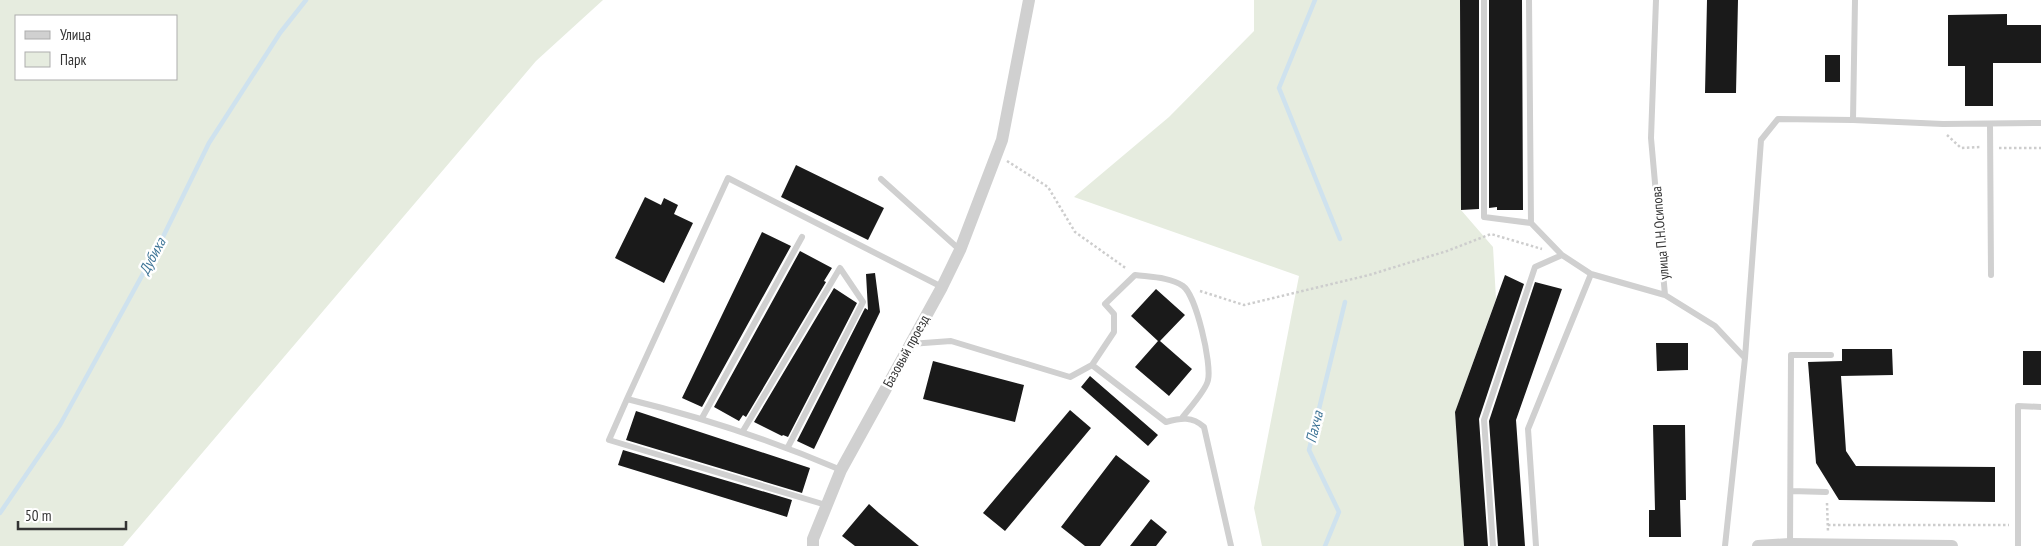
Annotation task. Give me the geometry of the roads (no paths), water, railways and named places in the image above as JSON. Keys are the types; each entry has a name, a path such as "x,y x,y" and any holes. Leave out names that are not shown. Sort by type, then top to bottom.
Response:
{"street":[{"name":"Базовый проезд","path":"812,546 826,505 842,470 909,344 942,287 960,250 998,155 1029,0"},
{"path":"1758,546 1828,544 1952,546"}],"lane":[{"path":"1484,0 1484,217 1531,223 1562,255 1591,274 1665,295"},
{"path":"1529,0 1531,223"},
{"name":"улица П.Н.Осипова","path":"1656,0 1651,138 1665,295 1715,326 1745,358"},
{"path":"1853,120 1855,0"},
{"path":"1724,546 1745,358 1761,140 1778,119 1990,124 2041,123"},
{"path":"1990,124 1991,275"},
{"path":"826,505 609,440 728,178 942,287"},
{"path":"881,179 960,250"},
{"path":"702,418 802,237"},
{"path":"1492,546 1484,420 1535,267 1562,255"},
{"path":"743,431 840,268 863,302 788,447"},
{"path":"1536,546 1528,429 1591,274"},
{"path":"909,344 951,341 1070,377 1092,365 1114,332 1114,314 1105,304 1135,275 1170,280 1185,286 1194,303 1206,354 1208,381 1182,418"},
{"path":"1790,544 1792,491 1791,355 1831,355"},
{"path":"1092,365 1166,422 1182,418 1197,420 1204,427 1232,546"},
{"path":"627,399 702,418 743,431 788,447 842,470"},
{"path":"2018,546 2016,525 2018,406 2041,407"},
{"path":"1792,491 1826,492"}],"waterway":[{"name":"Дубиха","path":"0,513 60,425 161,241 209,143 280,33 306,0"},
{"name":"Пахча","path":"1315,0 1279,88 1340,239"},
{"name":"Пахча","path":"1325,546 1339,512 1309,450 1345,302"}]}
